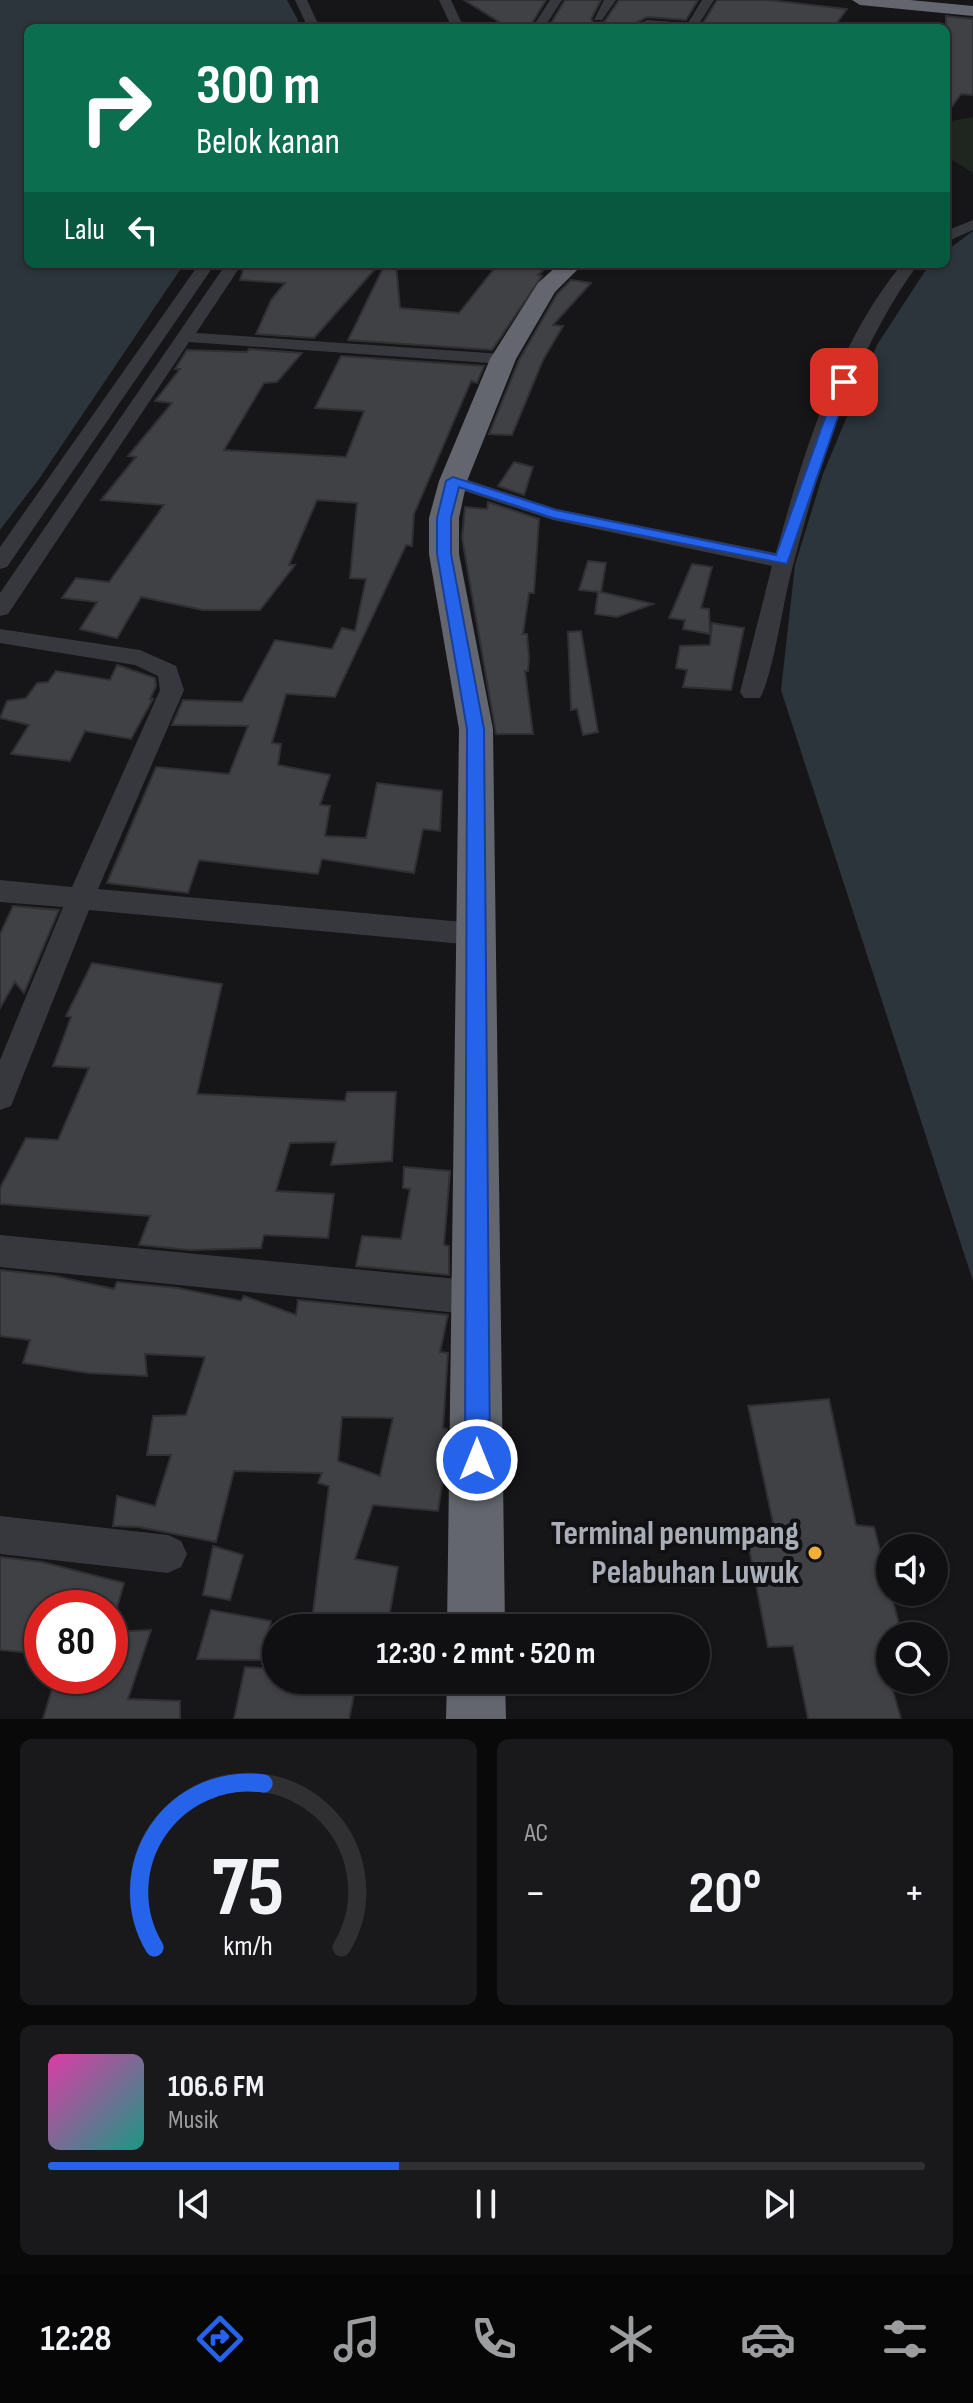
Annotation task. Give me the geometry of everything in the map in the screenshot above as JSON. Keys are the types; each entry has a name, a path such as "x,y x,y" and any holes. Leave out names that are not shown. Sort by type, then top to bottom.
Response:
{"highway":[{"path":"869,4 973,11"},
{"path":"476,1614 476,729 444,554 444,518 453,481 503,359 546,288 568,268"},
{"path":"476,1694 476,1719"}],"street":[{"path":"301,0 312,24"},
{"path":"445,0 456,24"},
{"path":"541,24 556,0"},
{"path":"598,18 610,0"},
{"path":"694,24 708,0"},
{"path":"647,23 656,24"},
{"path":"950,235 973,224"},
{"path":"0,562 204,268"},
{"path":"0,609 231,268"},
{"path":"752,692 782,561 829,418 869,324 907,268"},
{"path":"184,337 503,359"},
{"path":"74,457 102,458"},
{"path":"453,481 553,514 782,561"},
{"path":"0,636 140,658 168,672 172,690 79,901 0,1096"},
{"path":"0,891 79,901 474,934"},
{"path":"0,1251 478,1298"},
{"path":"0,1535 168,1554"}],"shaded area":[{"path":"0,0 287,0 298,20 297,24 24,24 24,268 181,268 39,479 0,530"},
{"path":"973,117 973,173 950,159 950,121"},
{"path":"973,231 973,1281 781,690 795,565 823,474 877,345 927,268 950,268 950,248"}],"building":[{"path":"464,0 546,0 531,24 503,24"},
{"path":"565,0 601,0 591,19 594,23 604,22 619,0 698,0 686,20 647,17 638,22 642,24 550,24"},
{"path":"717,0 768,0 847,9 836,24 703,23"},
{"path":"946,16 973,19 973,95 961,94 950,109 950,24 946,24"},
{"path":"244,268 375,269 314,338 256,334 271,300 285,283 240,280"},
{"path":"383,268 396,268 400,308 459,313 495,268 546,268 538,275 542,276 492,350 348,340"},
{"path":"571,280 591,283 553,325 563,326 543,360 512,435 489,434 519,360 557,294"},
{"path":"249,349 302,353 277,382 264,383 224,450 346,457 364,411 315,408 341,356 484,366 477,383 471,381 414,514 412,546 406,545 335,697 286,694 272,743 281,744 278,765 330,775 320,805 330,806 325,836 366,838 377,783 442,791 440,831 423,829 414,873 322,859 318,874 199,860 188,893 107,883 156,767 229,774 248,726 172,725 183,700 242,702 275,640 332,649 342,628 355,631 366,579 350,578 357,503 317,500 289,565 295,565 260,610 203,610 141,597 117,638 80,629 97,602 62,598 76,578 109,582 164,505 101,500 136,457 128,456 172,403 155,401 180,369 175,369 187,350 247,352"},
{"path":"514,462 533,467 524,495 498,486"},
{"path":"488,502 539,519 534,593 529,593 523,634 527,634 529,658 528,671 525,671 533,734 496,734 462,538 465,507 487,509"},
{"path":"588,561 606,563 601,592 653,604 617,617 595,614 598,592 579,590"},
{"path":"692,564 712,567 701,608 709,609 710,634 683,629 685,620 669,618"},
{"path":"712,623 744,628 731,690 683,687 687,670 676,668 680,646 710,645"},
{"path":"581,631 598,732 583,735 577,709 571,710 568,632"},
{"path":"117,665 155,678 156,686 150,699 153,699 131,739 85,731 70,761 11,754 29,725 0,718 7,701 26,698 37,683 48,682 56,671 110,680"},
{"path":"13,906 59,910 24,993 15,982 0,1008 0,934"},
{"path":"92,963 222,984 197,1094 345,1101 347,1092 396,1092 392,1161 331,1165 336,1142 290,1143 276,1191 334,1194 328,1238 264,1235 261,1248 190,1250 139,1245 150,1216 0,1204 0,1188 26,1138 58,1140 89,1068 53,1066 71,1017 66,1016"},
{"path":"404,1167 450,1171 444,1245 449,1246 449,1275 356,1266 362,1236 401,1239 410,1189 403,1188"},
{"path":"0,1270 55,1276 114,1289 117,1282 178,1288 241,1301 244,1296 296,1315 298,1300 448,1315 440,1352 448,1353 443,1428 447,1429 446,1460 438,1511 373,1505 355,1559 398,1567 390,1614 313,1614 329,1486 318,1483 322,1473 234,1471 216,1542 139,1527 113,1526 117,1496 155,1506 171,1455 147,1455 153,1416 186,1415 205,1357 145,1354 147,1376 88,1373 23,1363 30,1340 0,1336","holes":["342,1417 393,1418 380,1476 338,1461"]},
{"name":"Terminal penumpang Pelabuhan Luwuk","path":"829,1399 856,1525 874,1527 876,1535 876,1606 894,1606 898,1622 876,1622 876,1694 894,1694 901,1719 808,1719 793,1646 768,1647 748,1543 777,1541 748,1406"},
{"path":"213,1546 243,1555 230,1600 203,1595"},
{"path":"0,1557 42,1562 124,1583 122,1590 24,1590 24,1652 0,1650"},
{"path":"211,1610 262,1619 261,1660 197,1659"},
{"path":"151,1630 128,1699 180,1701 180,1719 43,1719 51,1694 128,1694 128,1631"},
{"path":"245,1667 262,1668 262,1694 354,1694 349,1719 234,1719"}],"place":[{"name":"Terminal penumpang Pelabuhan Luwuk","path":"815,1553"}],"route":[{"path":"477,1460 476,729 444,554 444,518 453,481 553,514 782,561 844,382"}]}
